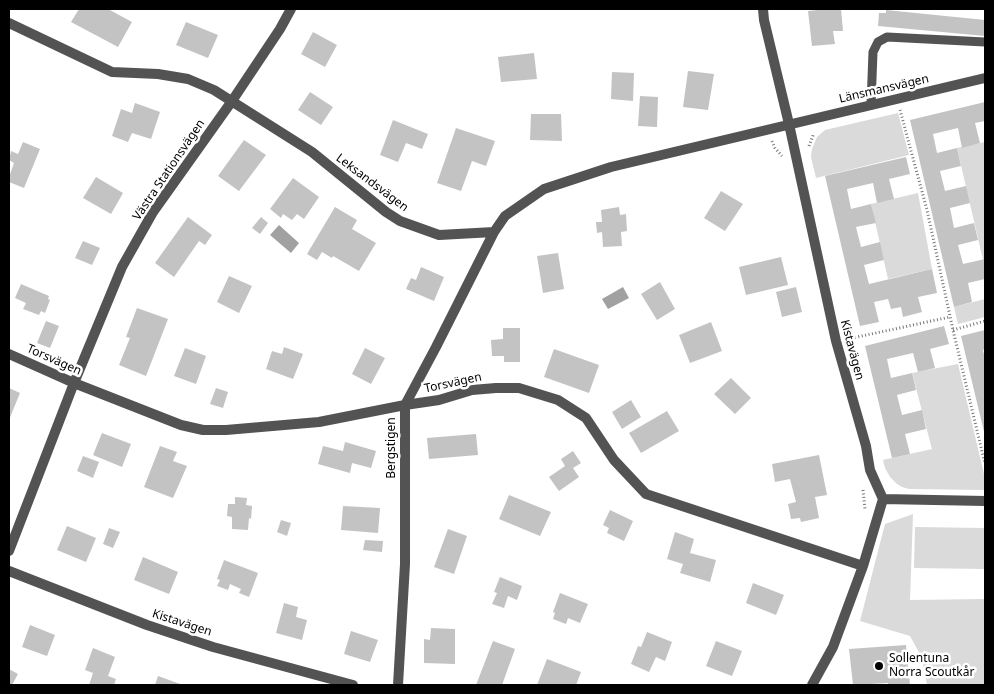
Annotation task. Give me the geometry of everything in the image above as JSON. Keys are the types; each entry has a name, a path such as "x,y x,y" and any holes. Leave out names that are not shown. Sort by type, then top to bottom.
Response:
{"street":[{"name":"Västra Stationsvägen","path":"9,551 74,383 122,267 153,212 232,101 280,29 291,9"},
{"name":"Kistavägen","path":"763,9 836,341 866,446 870,470 883,499"},
{"name":"Leksandsvägen","path":"9,23 112,72 158,74 188,79 214,90 312,152 386,212 400,221 439,234 494,232"},
{"name":"Länsmansvägen","path":"789,124 985,78"},
{"path":"494,232 506,216 544,189 611,167 789,124"},
{"name":"Bergstigen","path":"398,685 405,564 404,405 436,347 494,232"},
{"name":"Torsvägen","path":"9,354 74,383 182,425 203,430 226,430 320,422 439,400 472,390 519,388 558,400 586,418 614,460 646,494 863,566"},
{"path":"812,685 833,647 863,566 883,499 985,501"},
{"name":"Kistavägen","path":"9,572 156,628 353,685"}],"lane":[{"path":"870,105 873,52 878,42 888,37 985,42"}],"path":[{"path":"895,99 927,210 985,464"},
{"path":"767,129 775,148 782,156"},
{"path":"808,149 811,138 818,129"},
{"path":"836,341 950,316"},
{"path":"953,330 985,321"},
{"path":"848,329 852,347"},
{"path":"863,488 867,518"}],"shaded area":[{"path":"898,113 909,155 816,178 811,157 812,149 817,137 825,130"},
{"path":"985,142 985,259 983,260 957,148"},
{"path":"918,193 932,269 888,279 871,204"},
{"path":"279,225 299,243 291,253 270,235"},
{"path":"623,287 629,298 608,309 602,299"},
{"path":"985,299 985,317 958,324 954,307"},
{"path":"958,364 984,474 985,490 909,489 902,487 890,477 883,460 932,449 912,373"},
{"path":"913,514 910,600 985,599 985,685 927,685 922,658 910,636 860,621 885,524"},
{"path":"915,527 985,528 985,569 914,568"}],"building":[{"path":"79,9 108,9 132,22 118,47 71,22"},
{"path":"841,9 843,31 833,31 835,44 812,46 808,11"},
{"path":"886,10 985,20 985,36 878,26 879,13 886,13"},
{"path":"186,22 218,35 208,58 176,45"},
{"path":"313,32 337,45 325,67 301,54"},
{"path":"534,53 537,79 501,82 498,57"},
{"path":"688,71 714,74 708,110 683,107"},
{"path":"612,72 634,73 633,101 611,99"},
{"path":"310,92 333,107 321,125 298,110"},
{"path":"640,96 658,97 657,127 638,126"},
{"path":"985,102 985,121 975,123 980,143 962,148 958,128 933,134 937,153 957,148 961,166 940,171 945,191 966,186 970,203 950,208 954,228 974,223 978,240 958,245 963,264 985,259 985,279 968,283 972,302 954,307 910,120"},
{"path":"135,103 160,112 151,139 132,133 128,142 112,136 121,109 132,113"},
{"path":"531,114 561,114 562,141 530,140"},
{"path":"393,120 428,134 422,149 406,143 398,162 380,155"},
{"path":"456,128 495,141 486,166 472,161 461,191 437,183"},
{"path":"244,140 266,155 239,191 218,176"},
{"path":"23,142 40,149 24,188 9,182 14,163 9,160 11,151 18,154"},
{"path":"906,157 910,174 889,179 894,199 877,203 873,183 847,189 851,209 871,204 876,223 856,227 861,247 880,242 884,260 864,265 869,284 932,269 937,293 918,297 922,312 903,317 901,307 891,309 888,299 874,302 879,322 860,326 825,176"},
{"path":"96,177 123,193 111,214 83,198"},
{"path":"293,178 319,197 304,219 297,214 292,220 283,214 281,218 270,209"},
{"path":"721,191 743,204 725,231 704,218"},
{"path":"335,207 357,220 352,229 376,243 359,271 322,252 317,260 307,254"},
{"path":"619,207 620,215 626,214 627,231 621,232 622,246 603,247 602,232 597,233 596,222 602,222 601,210"},
{"path":"188,217 212,235 205,245 199,241 174,277 155,263"},
{"path":"261,217 268,223 260,234 252,228"},
{"path":"83,241 100,248 92,265 75,258"},
{"path":"558,253 564,289 543,293 537,256"},
{"path":"781,257 788,285 746,295 739,267"},
{"path":"421,267 444,277 434,301 406,289 411,278 416,280"},
{"path":"229,276 252,286 239,313 217,302"},
{"path":"660,282 675,309 657,320 641,294"},
{"path":"21,284 49,296 48,299 50,300 45,313 41,311 39,315 23,309 26,303 15,298"},
{"path":"796,287 802,312 782,317 776,292"},
{"path":"137,308 168,319 146,376 119,365 130,338 126,337"},
{"path":"46,321 59,326 50,348 37,343"},
{"path":"711,322 722,351 690,363 679,335"},
{"path":"944,326 949,344 930,349 935,368 918,372 913,353 887,359 891,378 912,373 916,390 897,395 902,415 922,410 926,429 905,434 910,454 892,458 865,346"},
{"path":"503,328 520,328 520,362 504,362 504,356 492,356 491,340 503,339"},
{"path":"985,330 985,349 983,350 985,359 985,436 961,336"},
{"path":"284,347 303,354 293,379 266,369 272,351 282,354"},
{"path":"185,348 206,356 196,384 174,376"},
{"path":"365,348 385,358 371,384 352,374"},
{"path":"554,349 599,365 589,393 544,377"},
{"path":"731,378 751,398 735,414 714,394"},
{"path":"9,388 20,393 9,420"},
{"path":"216,388 228,392 223,408 210,404"},
{"path":"631,400 641,417 622,429 612,412"},
{"path":"667,411 679,431 641,453 629,433"},
{"path":"102,433 131,444 122,467 93,455"},
{"path":"476,434 478,455 429,459 427,438"},
{"path":"345,442 376,451 371,468 352,463 350,473 318,464 323,446 343,451"},
{"path":"160,446 177,452 173,461 187,466 173,498 144,487"},
{"path":"573,451 581,463 573,468 579,477 559,491 549,477 565,466 561,459"},
{"path":"819,455 827,495 815,497 819,518 801,522 800,518 791,519 788,504 796,502 790,479 775,482 772,464"},
{"path":"83,456 99,462 93,478 77,471"},
{"path":"509,495 551,512 540,536 499,519"},
{"path":"235,497 247,498 246,505 252,506 248,530 232,529 232,517 227,516 228,504 235,504"},
{"path":"343,506 380,508 378,533 341,530"},
{"path":"610,510 633,521 624,541 607,533 609,528 603,525"},
{"path":"281,520 291,523 287,536 277,532"},
{"path":"67,526 96,538 86,562 57,550"},
{"path":"109,528 120,532 113,548 103,544"},
{"path":"448,529 467,536 454,574 434,567"},
{"path":"675,532 694,539 690,553 716,560 710,582 680,573 683,564 667,559"},
{"path":"365,540 383,541 382,552 363,550"},
{"path":"143,557 178,572 169,594 134,580"},
{"path":"224,560 258,573 249,597 239,593 241,589 230,584 228,590 217,586 220,580 217,579"},
{"path":"500,577 522,586 517,600 508,596 504,608 492,604 497,593 494,592"},
{"path":"753,583 784,595 776,615 746,603"},
{"path":"560,593 588,604 580,623 568,618 566,624 553,619 555,613 553,612"},
{"path":"284,603 298,607 296,617 307,620 302,640 276,633"},
{"path":"30,625 55,635 47,656 22,647"},
{"path":"431,628 455,629 455,664 424,663 424,639 430,640"},
{"path":"351,631 378,640 370,662 344,654"},
{"path":"647,632 672,642 665,661 656,657 649,672 631,664 638,646 641,647"},
{"path":"493,641 515,649 502,685 476,685"},
{"path":"716,641 742,651 732,676 706,666"},
{"name":"Sollentuna Norra Scoutkår","path":"906,645 910,685 888,685 888,683 853,685 849,649"},
{"path":"93,648 115,657 108,676 116,679 114,685 89,685 93,673 85,670"},
{"path":"547,659 581,672 576,685 537,685"},
{"path":"9,669 18,674 12,685 9,685"},
{"path":"158,676 183,685 155,685"}],"place":[{"name":"Sollentuna Norra Scoutkår","path":"879,666"}]}
